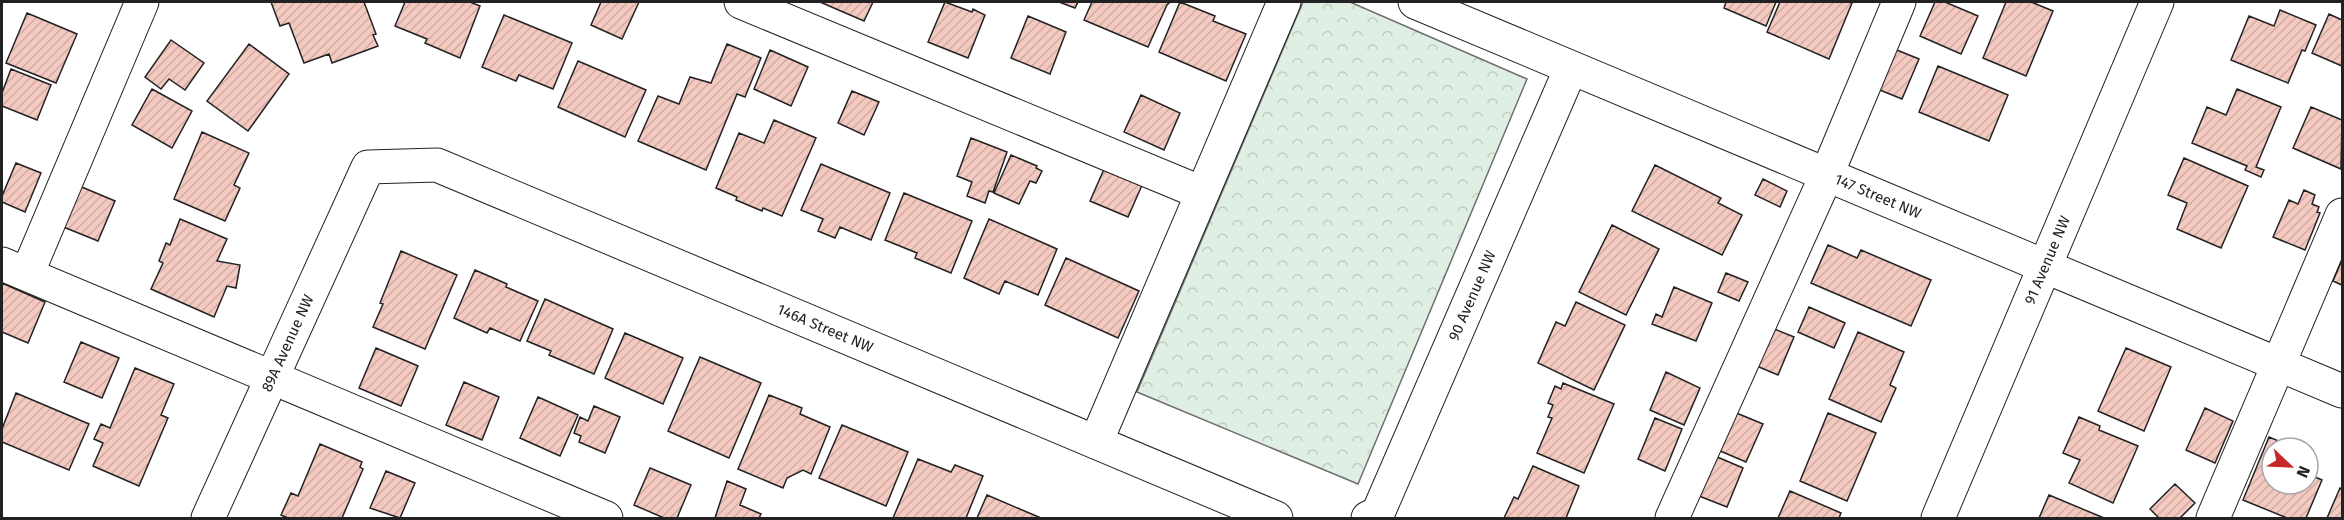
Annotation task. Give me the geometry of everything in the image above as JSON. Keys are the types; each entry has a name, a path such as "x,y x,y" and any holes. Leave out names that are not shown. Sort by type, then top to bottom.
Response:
{"street":[{"path":"142,2 14,269 606,519"},
{"path":"741,2 1202,193"},
{"path":"1096,442 1284,2"},
{"name":"147 Street NW","path":"1415,2 2343,391"},
{"path":"1672,519 1827,174 1899,2"},
{"name":"91 Avenue NW","path":"1938,519 2157,2"},
{"name":"90 Avenue NW","path":"1368,519 1378,513 1571,68"},
{"name":"146A Street NW","path":"368,167 437,165 1276,519"},
{"name":"89A Avenue NW","path":"208,519 368,167"},
{"path":"2214,519 2343,215"}],"green space":[{"path":"1303,2 1350,2 1527,79 1358,484 1137,392"}],"building":[{"path":"271,2 364,2 378,46 332,63 329,54 304,63 289,23 280,26"},
{"path":"405,2 470,2 480,6 460,58 425,43 427,39 395,26"},
{"path":"601,2 639,2 622,39 591,25"},
{"path":"820,2 873,2 864,21"},
{"path":"945,2 972,12 973,9 985,15 968,58 928,42"},
{"path":"1059,2 1078,2 1075,8"},
{"path":"1092,2 1170,2 1148,47 1084,20"},
{"path":"1180,2 1215,16 1213,21 1246,34 1226,81 1159,52"},
{"path":"1726,2 1776,2 1766,26 1724,8"},
{"path":"1780,2 1852,3 1829,59 1767,32"},
{"path":"1935,2 1945,2 1978,16 1961,54 1920,36"},
{"path":"2006,2 2031,2 2053,11 2026,76 1983,58"},
{"path":"2280,10 2316,25 2288,83 2231,60 2249,16 2274,26"},
{"path":"27,13 77,34 56,83 6,63"},
{"path":"2329,14 2342,20 2342,66 2312,53"},
{"path":"504,15 572,43 553,89 519,75 516,81 482,67"},
{"path":"1028,16 1066,32 1050,74 1011,58"},
{"path":"171,40 204,63 185,90 169,79 161,89 145,77"},
{"path":"249,44 289,74 248,131 207,101"},
{"path":"727,44 761,58 745,97 737,94 706,170 638,141 658,96 679,104 690,77 711,83"},
{"path":"1887,46 1919,59 1902,99 1870,86"},
{"path":"770,50 808,67 791,106 754,89"},
{"path":"578,61 646,90 625,137 558,107"},
{"path":"1938,66 2008,95 1989,141 1919,112"},
{"path":"11,69 51,85 37,120 2,106 2,93"},
{"path":"152,89 192,111 172,148 132,125"},
{"path":"2237,89 2281,107 2256,167 2264,170 2261,177 2245,170 2247,166 2192,143 2207,107 2226,115"},
{"path":"852,91 879,102 864,135 838,123"},
{"path":"1141,95 1180,113 1164,150 1124,132"},
{"path":"2311,107 2342,120 2341,169 2293,148"},
{"path":"774,120 816,138 782,216 763,208 762,211 736,200 737,197 716,188 739,133 764,143"},
{"path":"202,132 249,153 234,185 240,188 225,221 174,199"},
{"path":"971,138 1007,152 993,192 989,191 985,203 967,196 972,182 957,176"},
{"path":"1011,155 1037,166 1036,168 1042,171 1036,183 1030,181 1019,204 994,193"},
{"path":"2184,158 2248,186 2221,248 2177,229 2187,203 2168,195"},
{"path":"16,163 41,173 25,212 2,202 2,196"},
{"path":"821,164 890,193 871,240 840,227 835,238 818,231 823,219 801,210"},
{"path":"1655,165 1721,198 1718,203 1742,215 1722,255 1632,211"},
{"path":"1105,167 1143,183 1128,217 1090,201"},
{"path":"1763,179 1787,191 1780,207 1755,195"},
{"path":"77,185 115,201 98,241 61,226"},
{"path":"2304,190 2315,195 2312,204 2319,207 2317,212 2320,213 2305,250 2273,237 2289,200 2298,204"},
{"path":"904,193 972,221 951,273 915,258 917,253 885,240"},
{"path":"180,219 227,239 217,261 240,265 236,288 227,286 214,317 151,289 163,263 159,261 166,243 170,245"},
{"path":"989,219 1057,249 1038,295 1005,281 999,294 964,278"},
{"path":"1612,225 1659,249 1626,315 1579,292"},
{"path":"1828,245 1857,258 1861,250 1931,280 1911,326 1811,283"},
{"path":"401,251 457,275 425,349 373,327"},
{"path":"1066,258 1139,291 1118,338 1045,305"},
{"path":"2342,260 2342,285 2333,281"},
{"path":"475,270 538,301 520,341 490,328 487,333 454,318"},
{"path":"1726,273 1748,282 1739,301 1718,292"},
{"path":"2,283 45,302 28,343 2,332"},
{"path":"1674,287 1712,303 1696,341 1652,324 1656,314 1662,317"},
{"path":"545,299 613,329 594,374 549,355 551,351 527,341"},
{"path":"1576,302 1625,325 1594,390 1538,363 1556,322 1565,326"},
{"path":"1809,307 1845,323 1834,348 1798,332"},
{"path":"1767,326 1794,337 1778,375 1752,364"},
{"path":"1858,332 1904,352 1890,385 1896,388 1881,422 1829,399"},
{"path":"625,333 683,358 663,404 605,378"},
{"path":"81,342 119,358 102,398 64,382"},
{"path":"376,348 418,366 401,406 359,388"},
{"path":"2126,348 2171,367 2144,431 2098,411"},
{"path":"700,357 761,383 729,458 668,431"},
{"path":"135,368 174,384 161,415 168,418 139,486 93,466 103,443 94,439 101,424 110,428"},
{"path":"1666,372 1700,388 1684,425 1650,410"},
{"path":"464,382 499,397 482,440 446,425"},
{"path":"1563,383 1614,404 1584,473 1537,453 1552,418 1548,417 1553,405 1548,403 1555,386 1561,389"},
{"path":"16,393 89,424 69,470 2,442 2,429"},
{"path":"769,395 802,408 800,414 830,427 811,474 803,470 787,478 783,488 738,469"},
{"path":"538,397 578,415 560,456 520,438"},
{"path":"594,406 620,417 605,453 579,442 581,436 574,433 580,417 588,421"},
{"path":"2205,408 2233,421 2215,463 2186,450"},
{"path":"1734,412 1763,424 1746,462 1718,450"},
{"path":"1828,413 1876,433 1847,501 1800,481"},
{"path":"2079,417 2100,426 2099,430 2138,446 2113,503 2069,483 2080,460 2063,453"},
{"path":"1655,418 1682,429 1665,471 1638,459"},
{"path":"842,425 908,452 886,506 819,478"},
{"path":"320,444 362,462 360,467 363,469 342,518 288,518 281,515 291,493 298,496"},
{"path":"1715,456 1743,468 1727,507 1699,496"},
{"path":"918,459 951,472 955,465 983,476 966,518 893,518"},
{"path":"2260,459 2260,496 2315,496 2306,518 2287,518 2243,500"},
{"path":"1533,466 1579,486 1566,518 1504,518 1514,497 1518,499"},
{"path":"650,468 691,485 677,518 664,518 634,505"},
{"path":"386,471 415,483 400,518 370,508"},
{"path":"727,481 746,489 740,505 761,514 759,518 715,518"},
{"path":"2175,484 2195,503 2180,518 2159,518 2150,509"},
{"path":"2340,488 2342,490 2342,518 2327,518"},
{"path":"1790,491 1841,513 1839,518 1778,518"},
{"path":"987,495 1041,518 977,518"},
{"path":"2049,495 2104,518 2039,518"}]}
